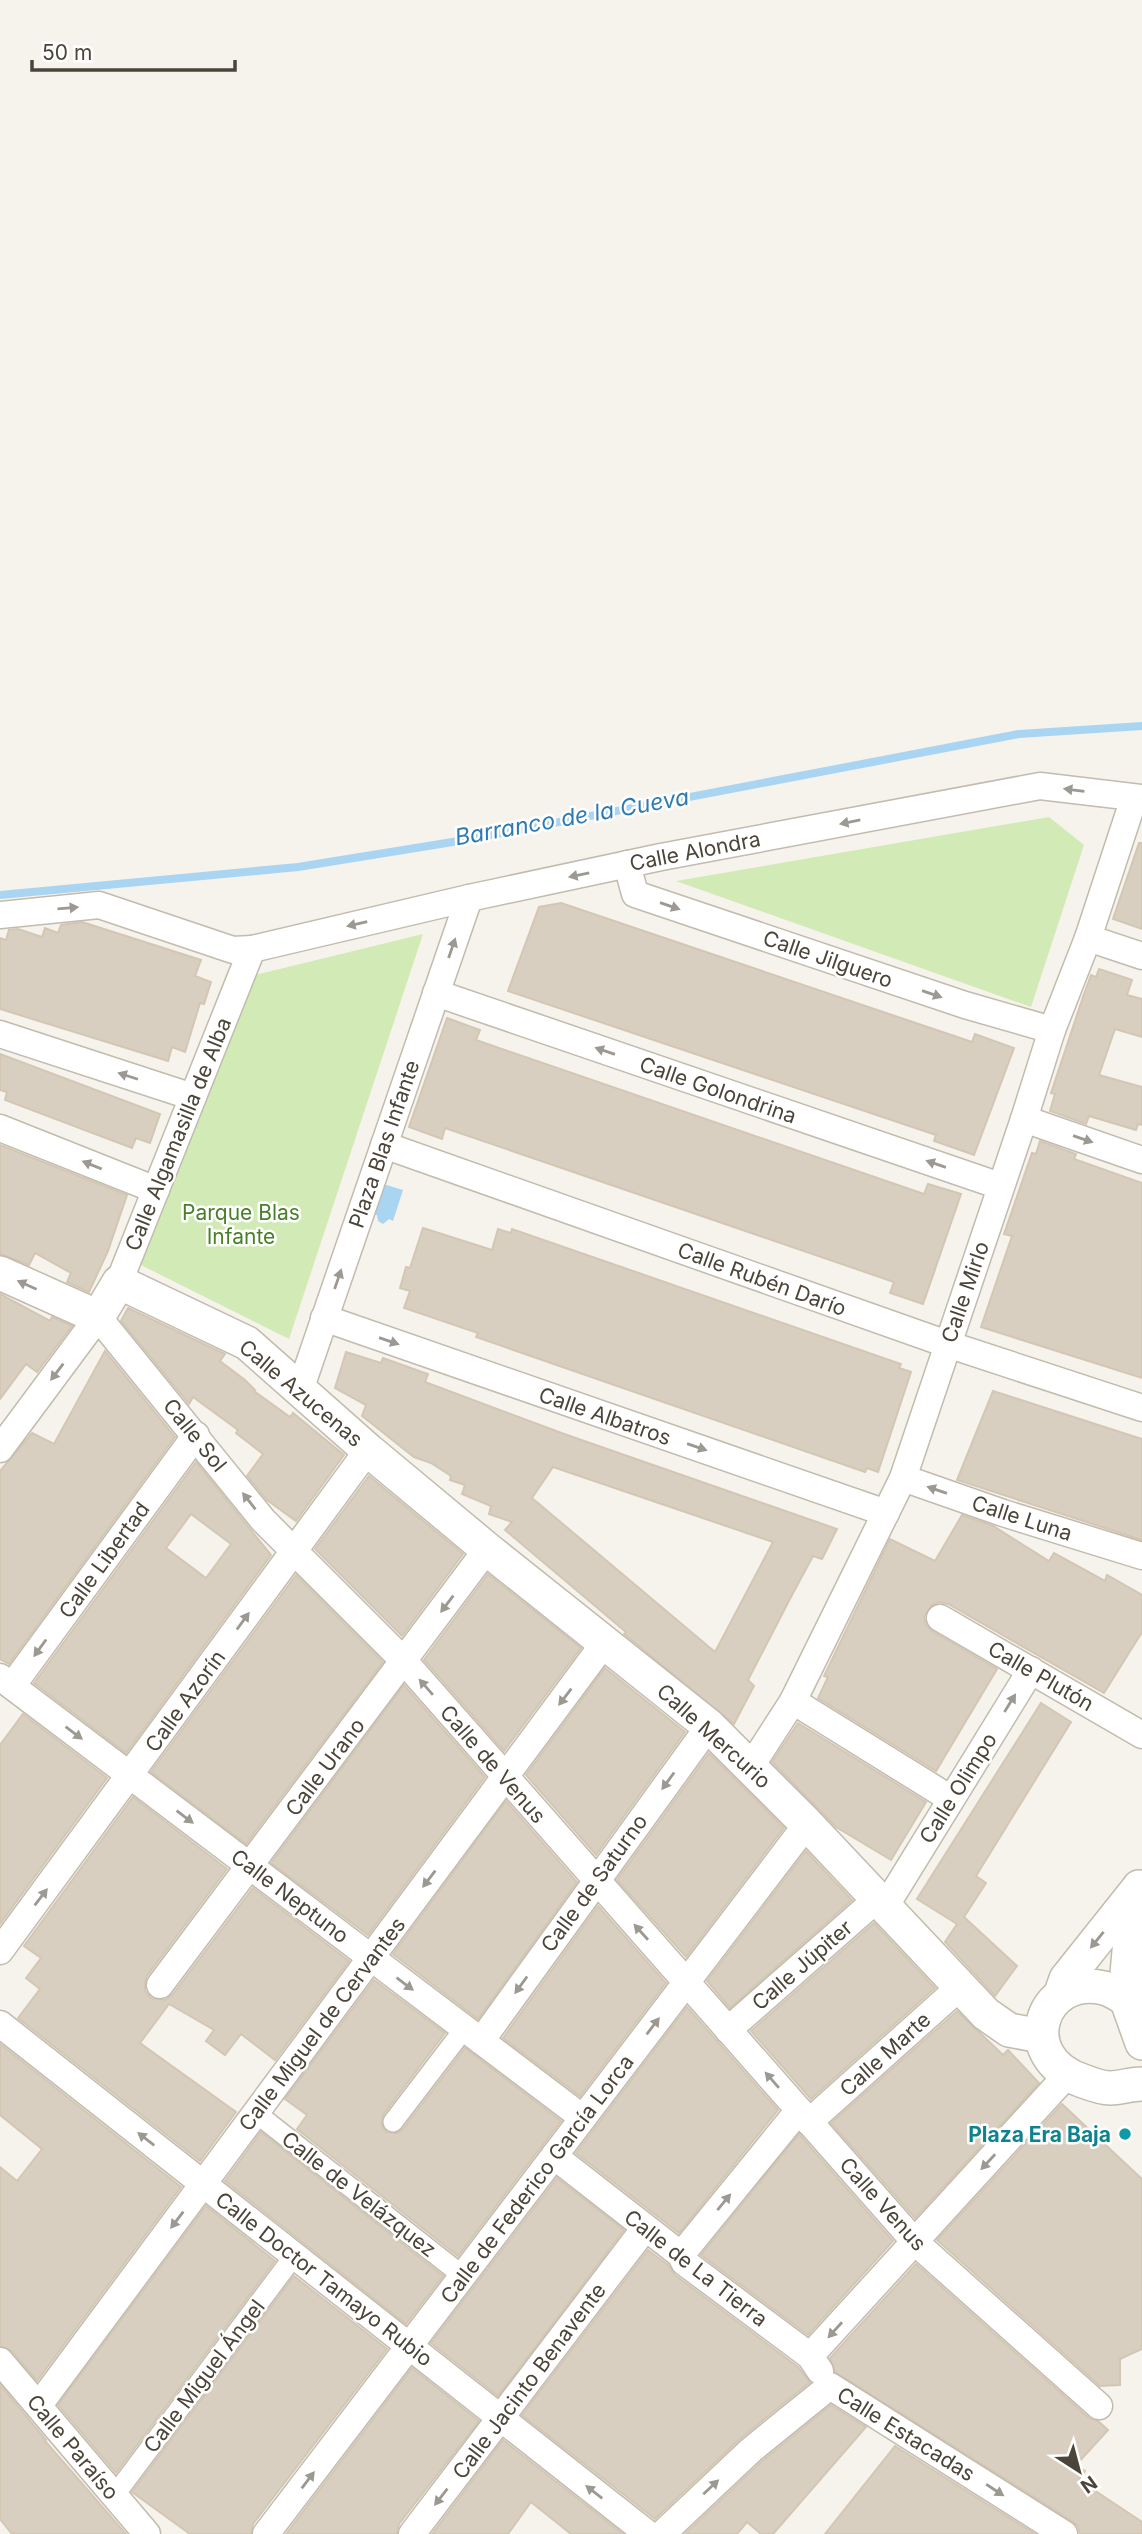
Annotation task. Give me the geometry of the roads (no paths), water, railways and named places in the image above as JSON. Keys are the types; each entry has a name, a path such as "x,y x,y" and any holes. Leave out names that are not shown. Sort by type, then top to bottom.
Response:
{"street":[{"name":"Calle Alondra","path":"252,949 627,864 1040,786 1138,798"},
{"name":"Calle Mirlo","path":"751,1766 793,1701 903,1478 1052,1030 1138,798"},
{"name":"Calle Jilguero","path":"627,864 635,894 965,1005 1052,1030"},
{"name":"Plaza Blas Infante","path":"300,1390 469,898"},
{"path":"0,915 99,905 233,950 252,949"},
{"path":"1088,938 1142,956"},
{"name":"Calle Algamasilla de Alba","path":"98,1317 119,1282 252,949"},
{"name":"Calle Golondrina","path":"436,993 1000,1186"},
{"path":"0,1034 193,1097"},
{"path":"1024,1119 1142,1160"},
{"path":"0,1128 156,1190"},
{"name":"Calle Rubén Darío","path":"384,1145 947,1345 1142,1408"},
{"path":"0,1273 98,1317 0,1449"},
{"name":"Calle Azucenas","path":"119,1282 247,1343 368,1450"},
{"name":"Calle Sol","path":"98,1317 264,1520 294,1552"},
{"name":"Calle Albatros","path":"324,1318 886,1513"},
{"name":"Calle Libertad","path":"6,1681 196,1435"},
{"name":"Calle Mercurio","path":"368,1450 709,1726 751,1766 986,2014 1009,2030 1041,2036"},
{"name":"Calle Azorín","path":"0,1951 368,1450"},
{"name":"Calle Luna","path":"903,1478 1003,1513 1142,1556"},
{"name":"Calle Urano","path":"160,1985 487,1549"},
{"name":"Calle de Venus","path":"294,1552 404,1661 595,1881 687,1982"},
{"name":"Calle Plutón","path":"940,1618 1142,1735"},
{"name":"Calle Miguel de Cervantes","path":"39,2405 605,1642"},
{"name":"Calle Olimpo","path":"881,1903 951,1799 1031,1670"},
{"name":"Calle Neptuno","path":"6,1681 583,2119"},
{"path":"793,1701 951,1799"},
{"name":"Calle de Saturno","path":"393,2122 472,2035 595,1881 709,1726"},
{"name":"Calle de Federico García Lorca","path":"266,2534 807,1825"},
{"path":"1141,1885 1066,1979 1060,1996 1046,2011 1041,2036 1046,2052 1076,2079 1108,2088 1142,2084"},
{"path":"810,2356 915,2242 1076,2079 1108,2076 1126,2064 1139,2025 1131,1929 1141,1885"},
{"name":"Calle Júpiter","path":"728,2030 881,1903"},
{"name":"Calle Venus","path":"687,1982 915,2242 1099,2406"},
{"name":"Calle Marte","path":"681,2255 804,2116 961,1986"},
{"path":"1060,1996 1084,1986 1106,1988 1139,2025"},
{"name":"Calle Doctor Tamayo Rubio","path":"0,2024 648,2534"},
{"name":"Calle de Velázquez","path":"256,2113 463,2276"},
{"name":"Calle de La Tierra","path":"554,2156 681,2255 684,2262 810,2356 830,2386"},
{"name":"Calle Jacinto Benavente","path":"412,2534 645,2228"},
{"name":"Calle Miguel Ángel","path":"114,2496 294,2256"},
{"name":"Calle Paraíso","path":"0,2361 147,2534"},
{"name":"Calle Estacadas","path":"662,2534 751,2450 830,2386 1064,2534"}],"water":[{"path":"383,1184 403,1190 393,1221 389,1219 383,1224 378,1221 377,1215 373,1214"}],"waterway":[{"name":"Barranco de la Cueva","path":"0,895 298,867 465,840 1019,734 1142,726"}],"place":[{"name":"Plaza Era Baja","path":"1125,2134"}],"park label":[{"name":"Parque Blas Infante","path":"241,1224"}]}
